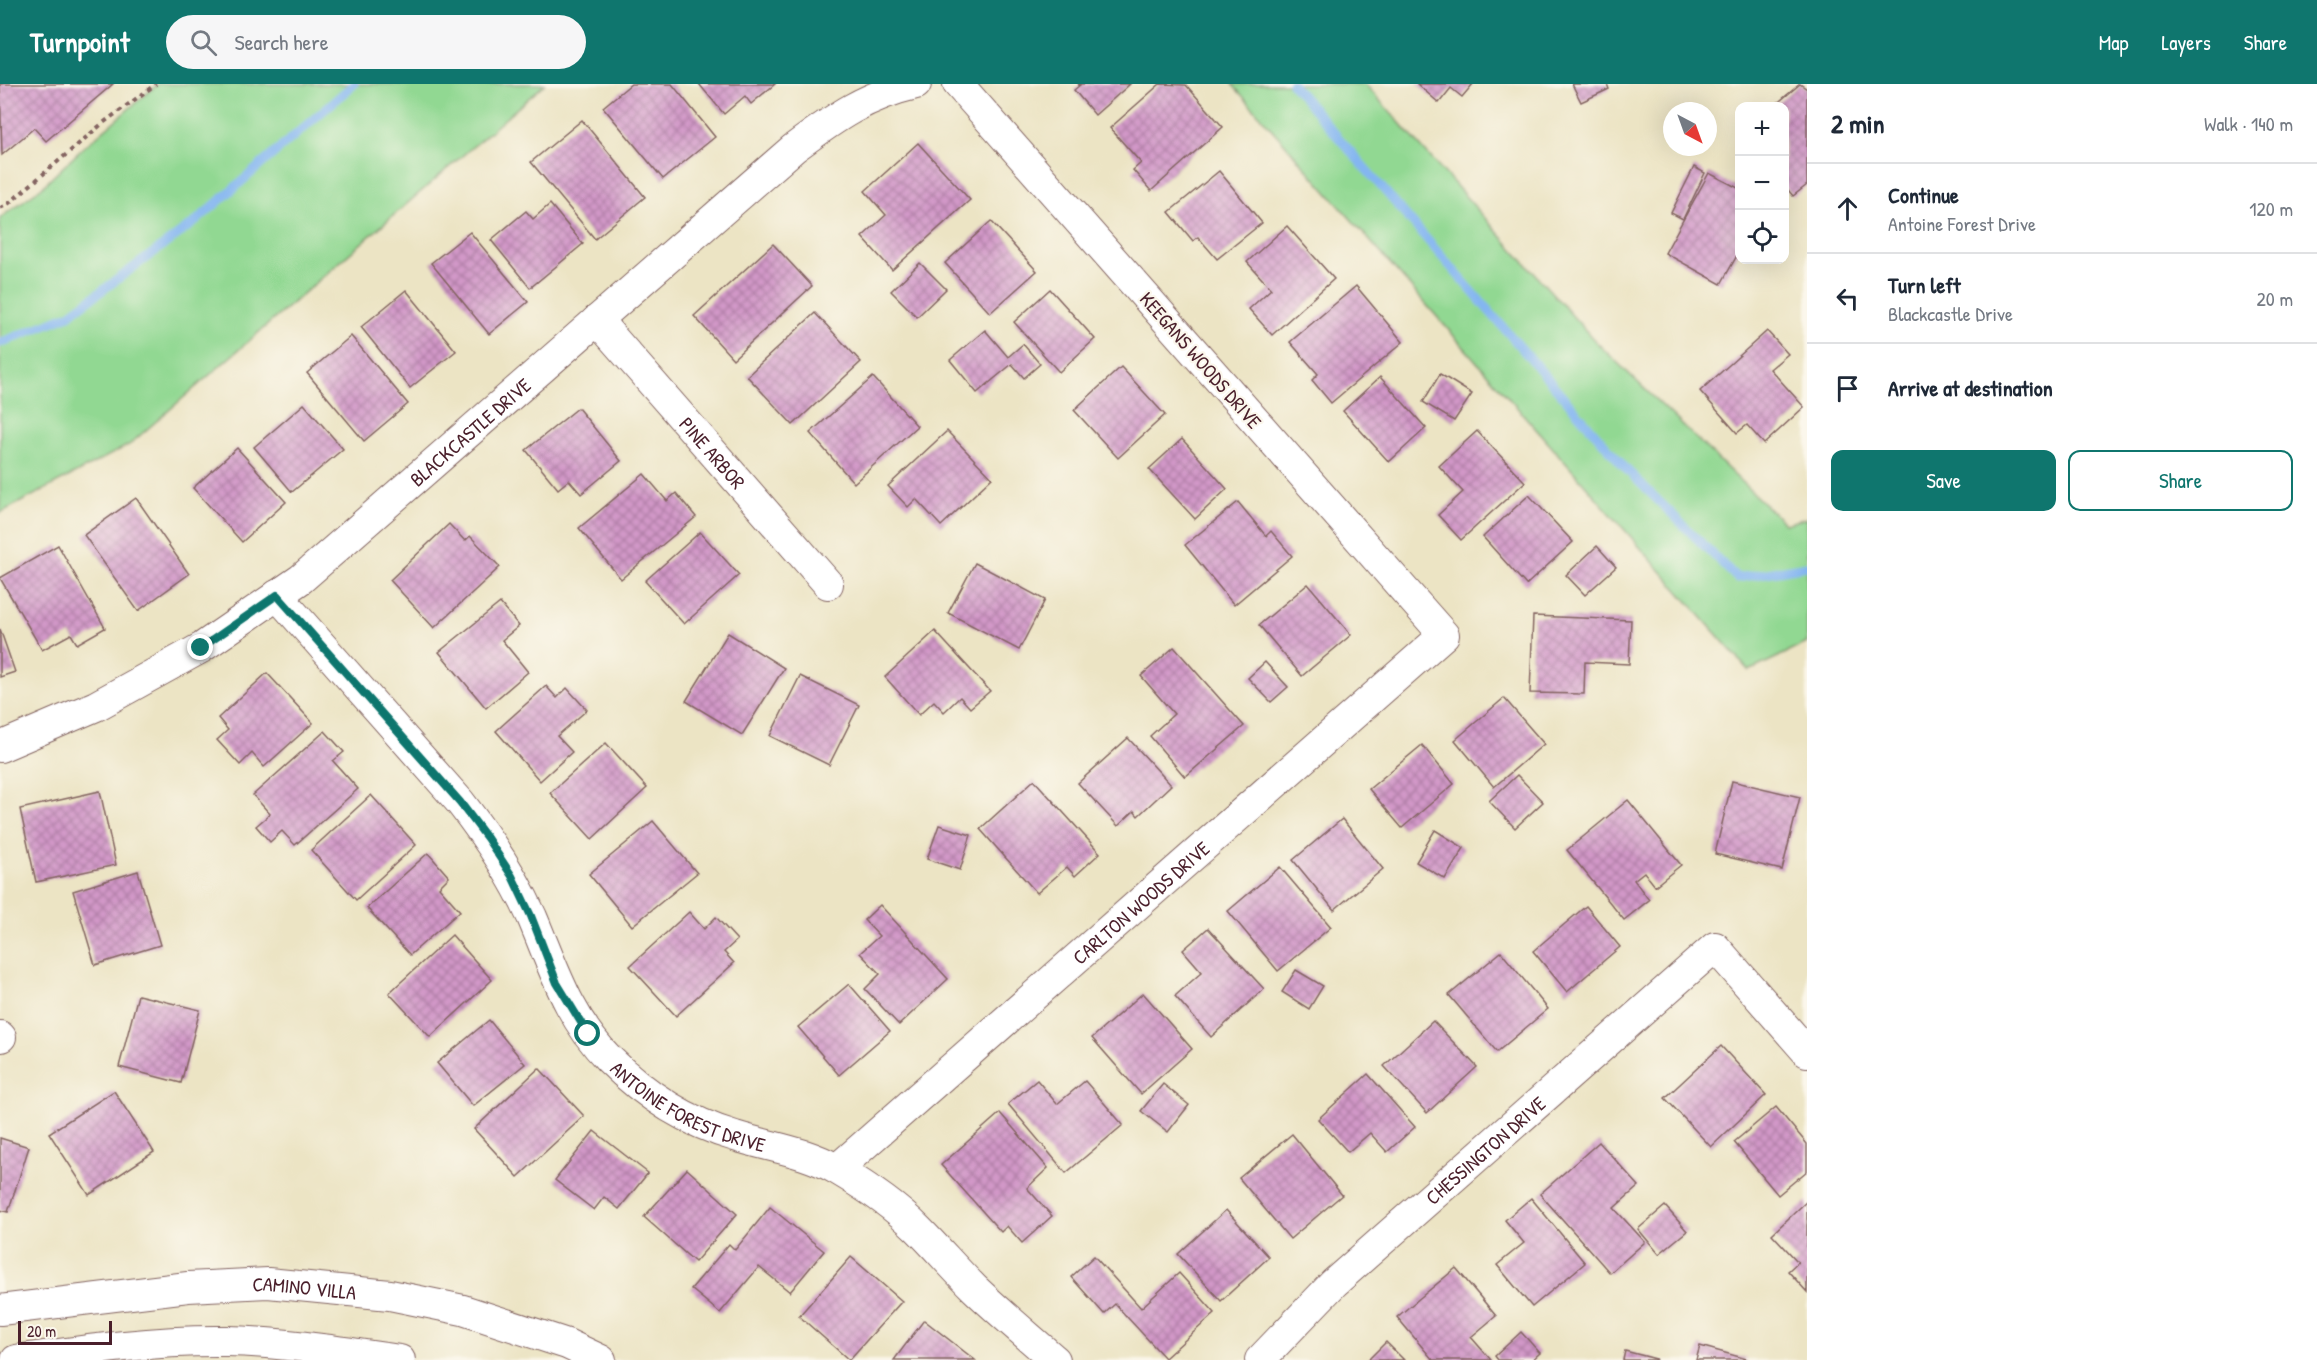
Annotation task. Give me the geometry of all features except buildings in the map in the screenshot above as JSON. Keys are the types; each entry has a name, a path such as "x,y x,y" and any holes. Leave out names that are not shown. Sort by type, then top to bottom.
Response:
{"street":[{"name":"BLACKCASTLE DRIVE","path":"0,747 96,706 201,648 301,579 794,148 864,101 891,90 916,84"},
{"name":"KEEGANS WOODS DRIVE","path":"958,84 1444,635"},
{"name":"PINE ARBOR","path":"597,320 828,584"},
{"name":"ANTOINE FOREST DRIVE","path":"277,595 460,802 487,838 512,876 531,916 557,983 571,1009 608,1057 653,1097 678,1112 733,1136 800,1153 837,1169 894,1208 917,1228 975,1289 1055,1360"},
{"name":"CARLTON WOODS DRIVE","path":"837,1169 1444,635"},
{"name":"CHESSINGTON DRIVE","path":"1260,1360 1334,1283 1715,947 1807,1052"},
{"name":"CAMINO VILLA","path":"0,1310 188,1287 268,1284 390,1295 462,1310 567,1344 601,1360"},
{"path":"16,1360 122,1344 227,1341 336,1351 400,1360"}],"path":[{"path":"0,208 7,205 104,123 156,84"}],"green space":[{"path":"158,84 545,84 129,445 0,513 0,218 41,188 84,147"},
{"path":"1232,84 1365,84 1595,341 1785,524 1807,518 1807,643 1749,671"}],"waterway":[{"path":"0,343 69,315 195,222 354,84"},
{"path":"1292,84 1627,470 1737,578 1807,566"}],"route":[{"path":"201,648 277,595 460,802 487,838 512,876 531,916 557,983 588,1034"}]}
